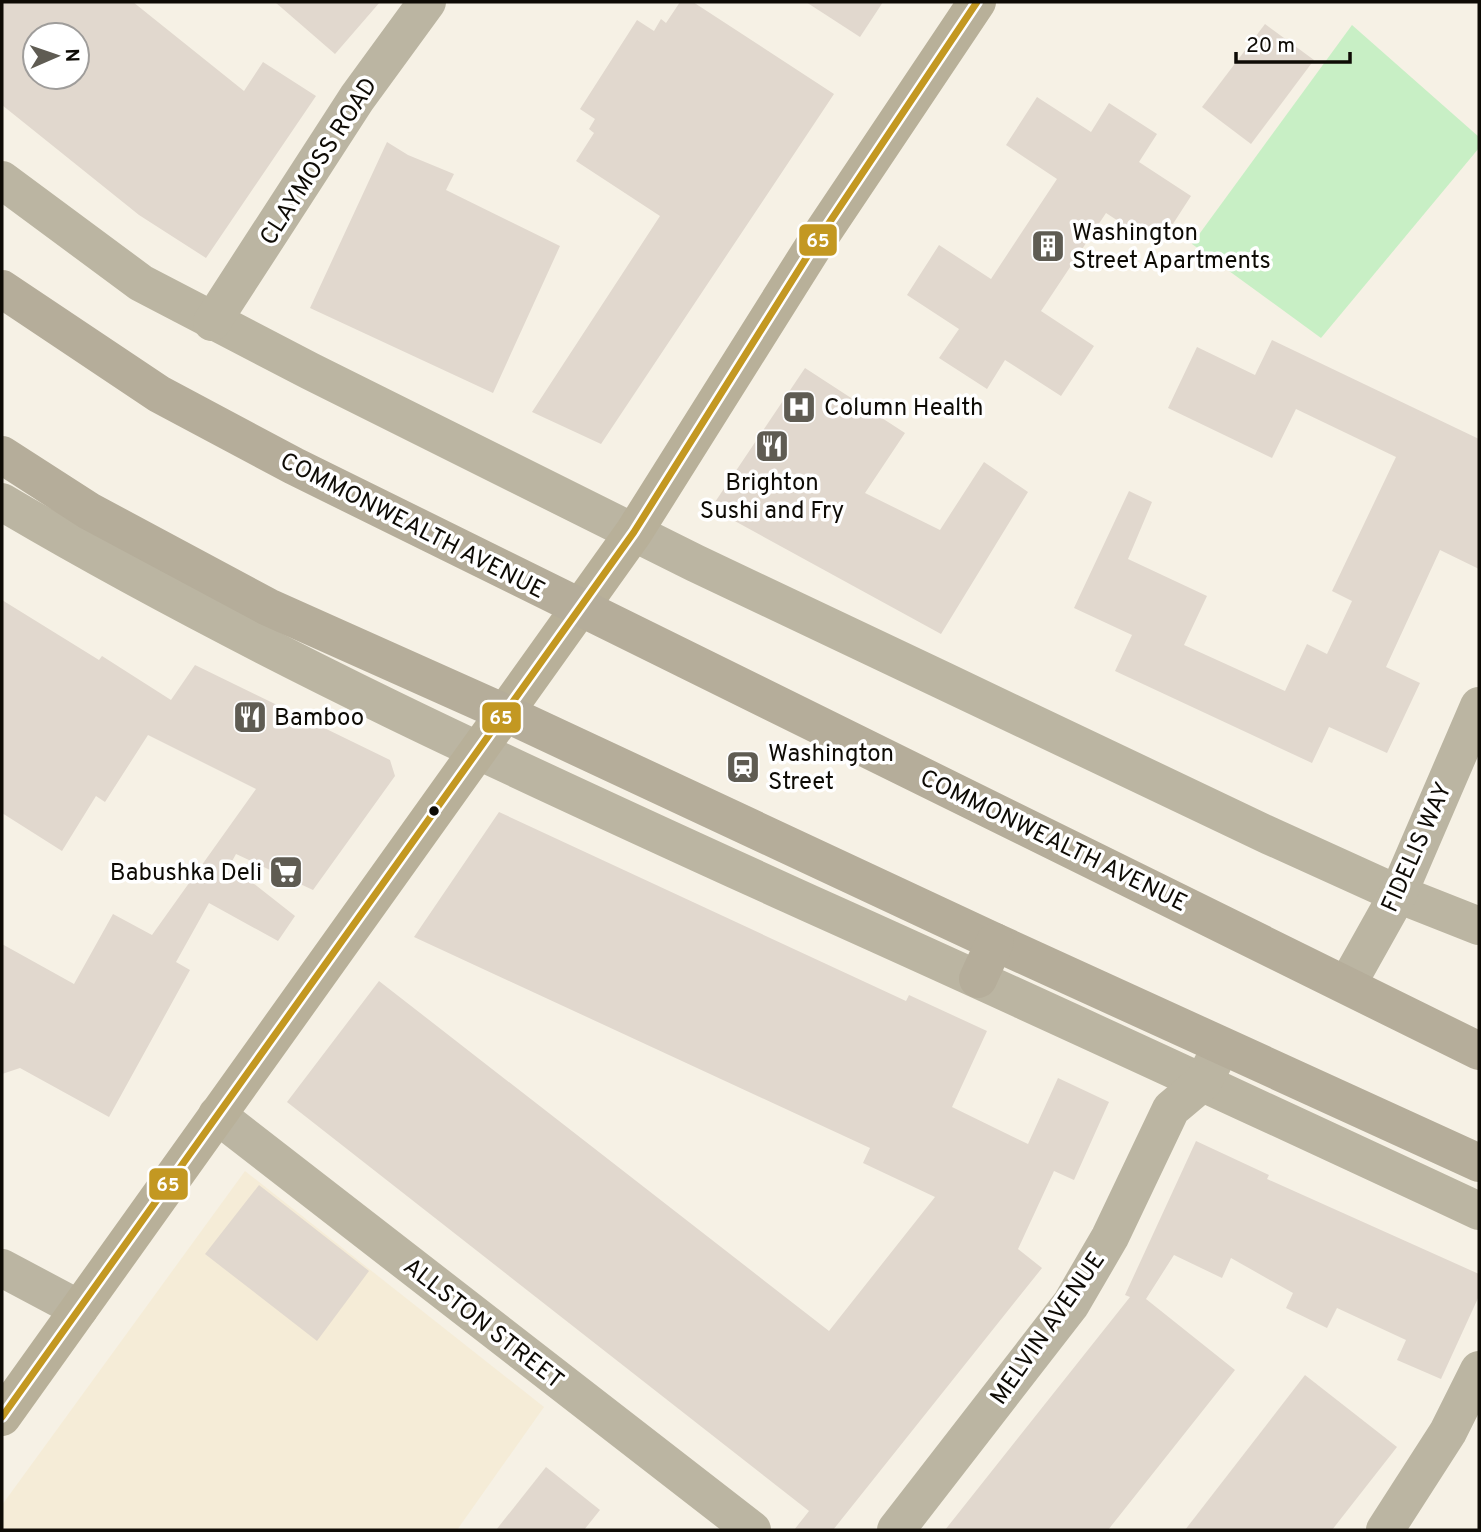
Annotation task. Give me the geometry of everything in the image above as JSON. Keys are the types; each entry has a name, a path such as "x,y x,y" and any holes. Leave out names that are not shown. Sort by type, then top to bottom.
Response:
{"main road":[{"path":"2,1417 634,532 808,255 977,2"},
{"name":"COMMONWEALTH AVENUE","path":"2,289 159,394 580,609 1479,1051"},
{"path":"2,455 89,511 268,607 505,713 995,942 1479,1163"},
{"path":"978,979 995,942"}],"street":[{"name":"CLAYMOSS ROAD","path":"212,322 357,98 427,2"},
{"path":"2,180 141,283 212,322 634,532 1398,894 1479,926"},
{"path":"2,502 107,565 476,752 978,979 1479,1211"},
{"name":"FIDELIS WAY","path":"1347,985 1398,894 1479,706"},
{"name":"MELVIN AVENUE","path":"896,1530 1071,1304 1110,1237 1171,1109 1203,1082 1222,1045"},
{"name":"ALLSTON STREET","path":"217,1115 752,1530"},
{"path":"2,1268 79,1308"},
{"path":"1385,1530 1448,1432 1479,1370"}],"shaded area":[{"path":"245,1171 544,1407 457,1530 2,1530 2,1505"}],"green space":[{"path":"1352,25 1479,137 1479,148 1321,338 1192,244"}],"building":[{"path":"2,2 133,2 244,91 263,62 316,96 206,258 139,215 2,105"},
{"path":"275,2 380,2 335,54"},
{"path":"680,2 693,2 834,94 601,444 532,412 660,216 576,161 594,133 589,129 595,119 580,109 637,20 654,31 661,19 666,23"},
{"path":"806,2 883,2 860,37"},
{"path":"1265,24 1314,60 1251,144 1202,107"},
{"name":"Washington Street Apartments","path":"1037,97 1091,132 1109,103 1157,134 1139,162 1191,196 1158,247 1106,213 1041,311 1094,346 1061,396 1005,360 987,389 939,358 959,329 907,295 939,245 991,279 1057,179 1006,145"},
{"path":"387,142 408,155 454,174 446,190 560,246 493,393 310,308"},
{"path":"1272,340 1479,439 1479,569 1440,550 1386,667 1420,683 1387,753 1329,727 1312,763 1115,671 1132,635 1074,608 1129,491 1152,502 1128,559 1207,596 1184,645 1285,691 1307,644 1327,654 1352,601 1332,591 1396,457 1296,409 1272,458 1168,408 1197,347 1255,375"},
{"path":"805,368 905,433 865,493 940,530 984,462 1028,492 941,634 711,508"},
{"path":"2,600 99,660 102,656 171,700 195,665 390,760 395,776 313,890 236,854 230,865 295,916 278,941 209,903 176,962 190,970 109,1117 20,1068 2,1074 2,944 74,984 113,914 152,935 256,789 148,735 105,802 96,796 62,851 2,813"},
{"path":"499,812 906,1001 909,995 987,1031 952,1107 1028,1144 1058,1078 1109,1102 1074,1180 1054,1171 1018,1249 1042,1268 833,1530 794,1530 809,1511 287,1102 379,981 829,1331 935,1197 863,1163 870,1148 414,937"},
{"path":"1196,1141 1269,1175 1267,1179 1479,1274 1479,1296 1441,1379 1397,1360 1406,1340 1337,1308 1327,1328 1286,1308 1293,1293 1231,1258 1222,1278 1174,1255 1146,1299 1235,1370 1108,1530 945,1530 1130,1297 1125,1295"},
{"path":"259,1185 369,1271 317,1341 205,1254"},
{"path":"1305,1375 1397,1447 1332,1530 1185,1530"},
{"path":"546,1467 600,1510 584,1530 496,1530"}],"transit line":[{"name":"65","path":"2,1417 634,532 815,244 977,2"}],"place":[{"name":"Washington Street Apartments","path":"1048,246"},
{"name":"Column Health","path":"799,407"},
{"name":"Brighton Sushi and Fry","path":"772,446"},
{"name":"Bamboo","path":"250,717"},
{"name":"Washington Street","path":"743,767"},
{"name":"Babushka Deli","path":"286,872"}]}
